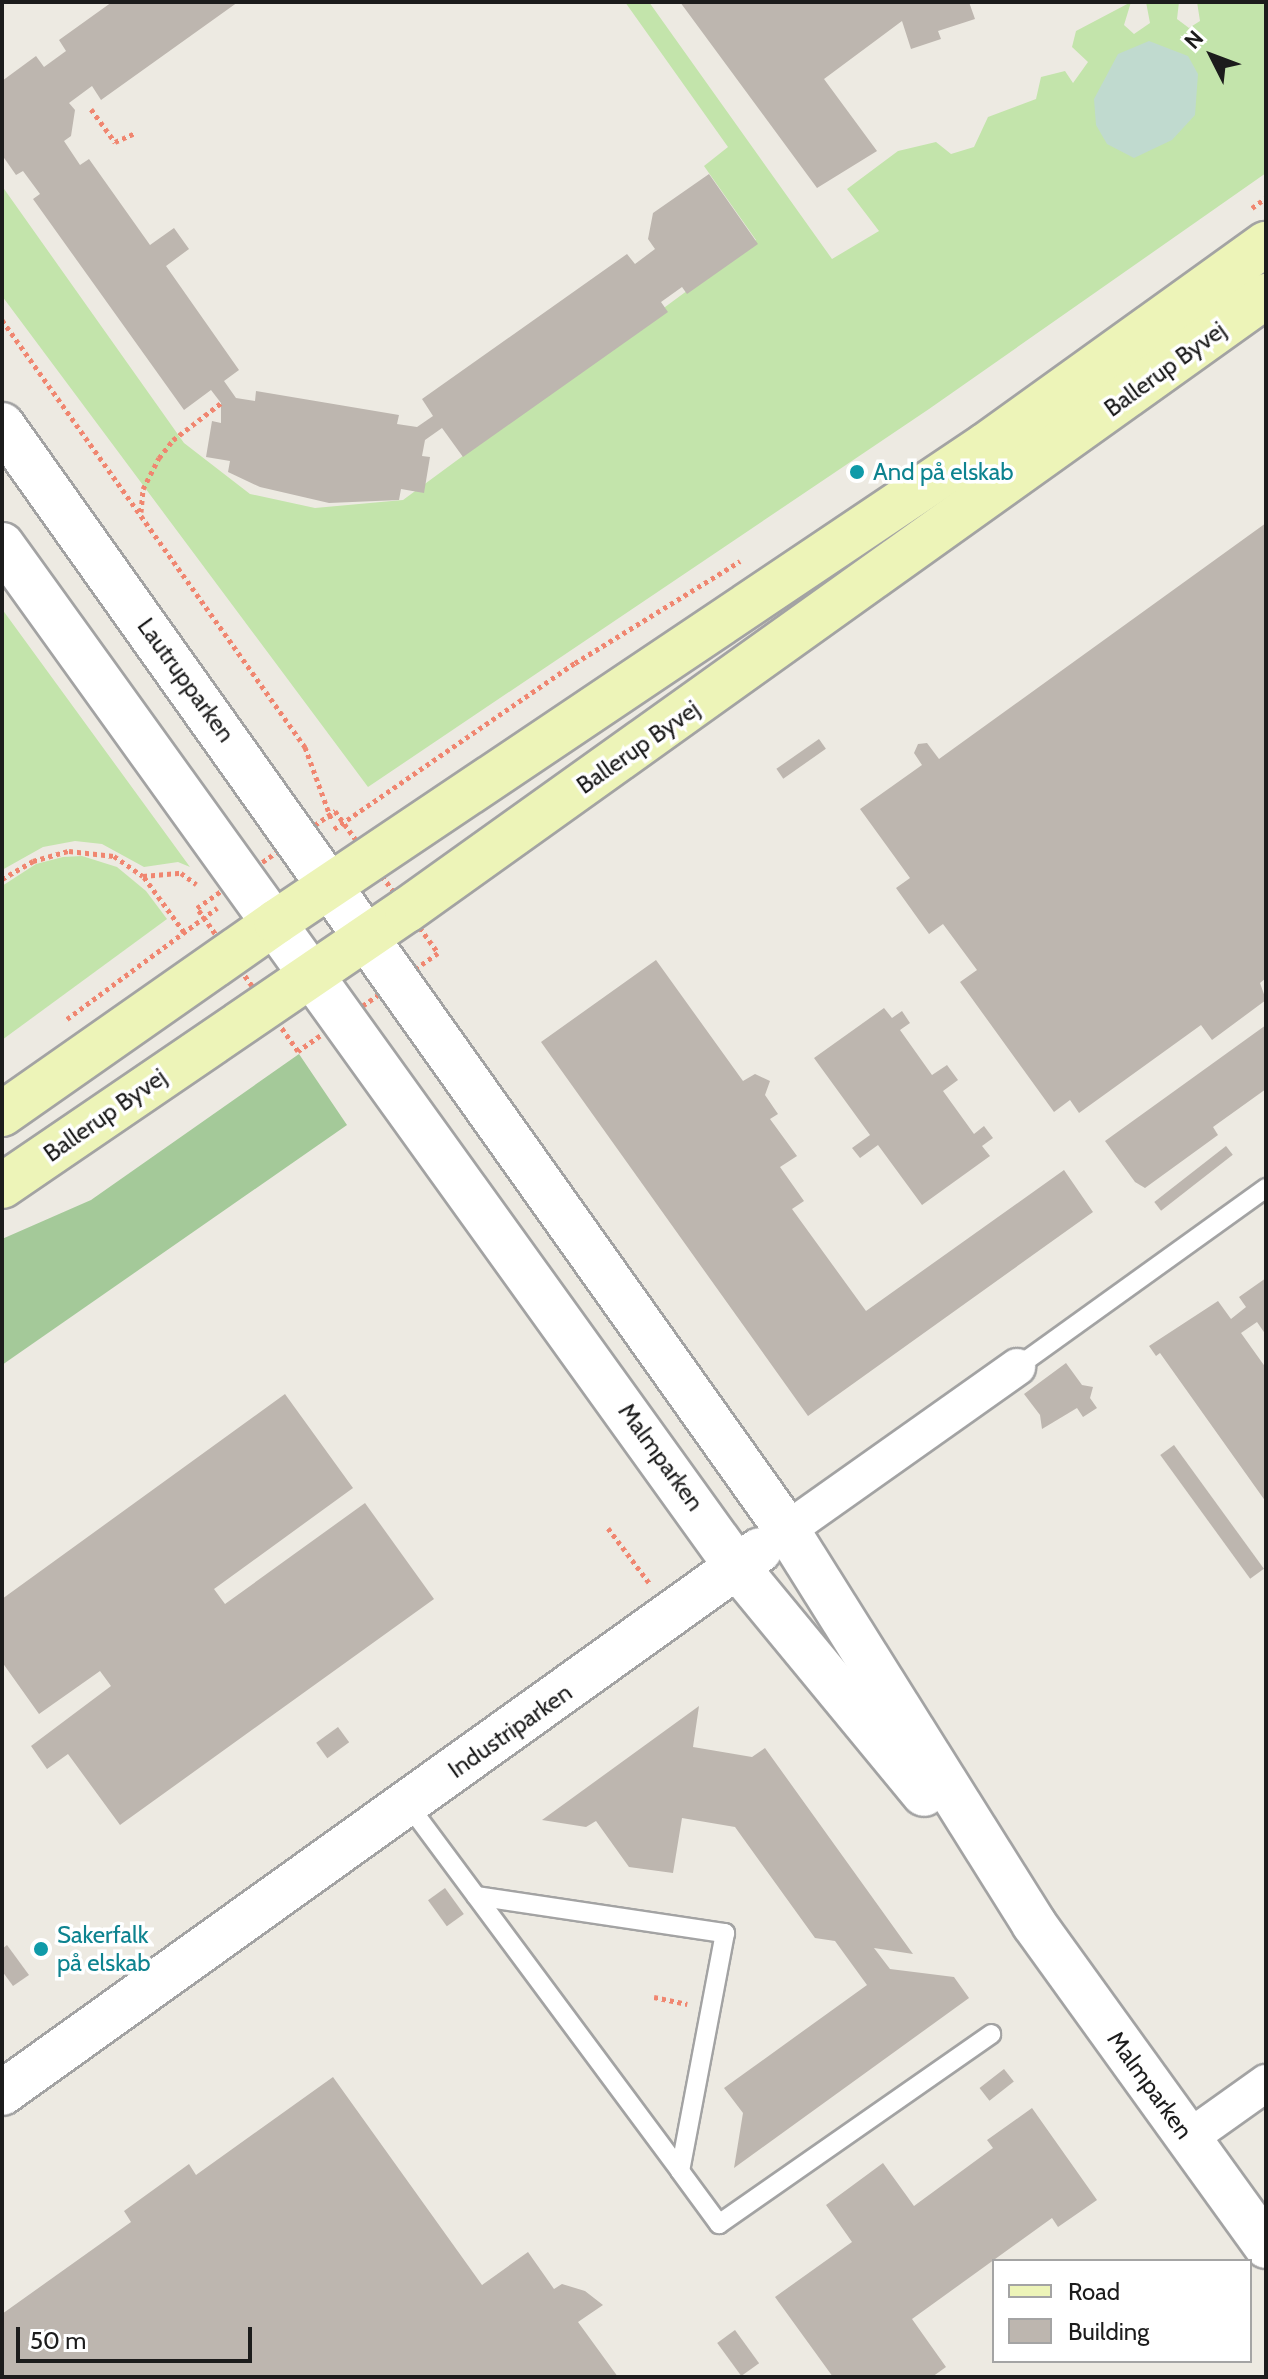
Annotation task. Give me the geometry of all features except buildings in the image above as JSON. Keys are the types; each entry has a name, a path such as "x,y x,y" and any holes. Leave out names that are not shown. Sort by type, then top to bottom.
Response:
{"main road":[{"name":"Ballerup Byvej","path":"2,1114 276,922 986,445 1253,230"},
{"name":"Ballerup Byvej","path":"2,1186 311,972 369,936 1266,296"}],"street":[{"name":"Lautrupparken","path":"2,425 369,936"},
{"path":"2,545 311,972"},
{"name":"Malmparken","path":"369,936 787,1530 1034,1924 1266,2246"},
{"name":"Malmparken","path":"311,972 737,1567 1034,1924"},
{"name":"Industriparken","path":"2,2093 1017,1367"},
{"path":"1189,2138 1266,2083"}],"lane":[{"path":"1017,1367 1266,1188"},
{"path":"407,1803 719,2224 991,2034"},
{"path":"476,1896 725,1933 680,2171"}],"path":[{"path":"91,109 115,142 135,133"},
{"path":"1253,230 1266,198"},
{"path":"2,320 305,747 330,814"},
{"path":"141,513 143,489 159,458 173,440 221,403"},
{"path":"335,828 575,663 742,560"},
{"path":"2,879 33,861 69,851 114,856 143,876 184,932"},
{"path":"143,876 181,873 208,901"},
{"path":"63,1022 204,918"},
{"path":"608,1528 672,1613"},
{"path":"654,1997 711,2009"}],"green space":[{"path":"625,2 649,2 832,259 879,231 847,189 898,151 936,142 951,154 974,147 988,117 1036,99 1041,77 1065,71 1073,83 1088,62 1072,47 1076,31 1131,2 1124,25 1134,34 1150,23 1146,2 1179,2 1177,19 1189,28 1200,21 1197,2 1266,2 1266,173 929,409 368,787 2,296 2,186 184,443 250,494 315,508 403,500 756,240 704,166 728,147"},
{"path":"1149,41 1188,56 1198,74 1195,115 1172,140 1134,158 1107,144 1096,125 1094,99 1118,54"},
{"path":"2,609 190,867 178,862 144,867 102,844 75,841 43,847 2,870"},
{"path":"82,856 117,867 146,891 167,919 2,1040 2,886 36,864"},
{"path":"299,1054 347,1125 2,1365 2,1239 91,1200"}],"place":[{"name":"And på elskab","path":"857,472"},
{"name":"Sakerfalk på elskab","path":"41,1949"}]}
